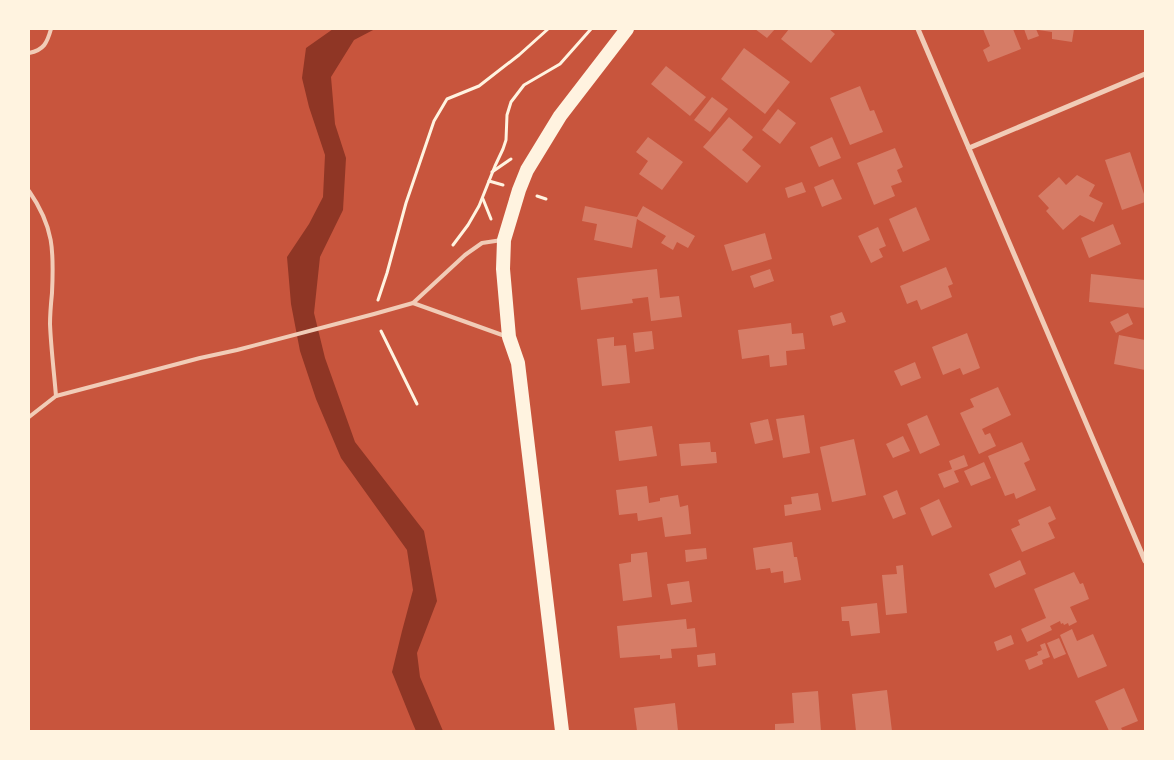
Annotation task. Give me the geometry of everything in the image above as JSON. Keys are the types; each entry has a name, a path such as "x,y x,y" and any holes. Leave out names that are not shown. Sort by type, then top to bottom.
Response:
{"highway":[{"path":"562,731 518,363 509,337 503,269 504,240 527,170 560,116 627,29"}],"street":[{"path":"918,29 1145,561"},
{"path":"969,148 1145,74"}],"lane":[{"path":"29,53 44,46 49,38 51,29"},
{"path":"29,191 39,206 49,229 52,249 53,276 50,323 56,396"},
{"path":"29,417 56,396 413,303 482,243 504,240"},
{"path":"413,303 509,337"}],"path":[{"path":"374,314 406,203 434,121 447,99 479,86 519,55 548,29"},
{"path":"447,252 468,225 483,198 506,140 507,115 511,102 524,85 560,64 591,29"},
{"path":"492,172 508,161"},
{"path":"489,180 503,185"},
{"path":"536,195 546,198"},
{"path":"483,198 489,216"},
{"path":"381,331 417,404"}],"shaded area":[{"path":"333,29 375,29 354,40 331,77 335,124 346,158 343,210 320,257 314,313 325,358 355,442 424,531 437,601 417,653 420,677 443,731 416,731 392,672 413,590 407,550 341,458 316,399 300,351 291,304 287,257 309,224 323,197 325,155 309,107 302,78 306,48"}],"building":[{"path":"755,29 775,29 767,38"},
{"path":"789,29 829,29 835,34 811,63 781,39"},
{"path":"983,29 1013,29 1021,49 988,62 983,50 990,46"},
{"path":"1024,29 1036,29 1039,36 1028,40"},
{"path":"1038,29 1074,29 1072,42 1052,39 1052,32"},
{"path":"744,48 790,82 765,114 721,79"},
{"path":"666,66 706,97 690,116 651,84"},
{"path":"860,86 870,111 874,110 883,132 850,145 830,98"},
{"path":"712,97 728,109 710,132 694,120"},
{"path":"778,109 796,123 780,144 762,130"},
{"path":"729,117 753,137 742,150 761,166 747,183 703,147"},
{"path":"648,137 683,162 662,190 639,174 648,161 636,152"},
{"path":"832,137 841,158 819,167 810,147"},
{"path":"895,148 903,167 897,170 902,182 891,186 895,196 874,205 857,163"},
{"path":"1130,152 1145,202 1122,210 1105,160"},
{"path":"1077,175 1095,185 1089,196 1103,203 1094,222 1080,215 1063,230 1046,211 1049,208 1038,196 1059,177 1066,185"},
{"path":"833,179 842,199 822,207 814,187"},
{"path":"802,182 806,192 788,198 785,188"},
{"path":"585,206 637,217 643,206 695,236 688,248 677,242 673,250 661,243 666,236 637,219 632,248 594,240 597,224 582,221"},
{"path":"916,207 930,240 903,252 889,219"},
{"path":"1113,224 1121,244 1089,258 1081,238"},
{"path":"878,227 886,246 879,249 883,257 871,263 858,236"},
{"path":"765,233 772,259 732,271 724,245"},
{"path":"946,267 953,284 948,286 952,297 921,310 917,300 907,304 900,286"},
{"path":"657,269 660,298 679,296 682,317 651,321 648,297 632,299 633,303 581,310 577,278"},
{"path":"770,269 774,281 754,288 750,276"},
{"path":"1091,274 1145,280 1145,308 1089,302"},
{"path":"842,312 846,322 833,326 830,316"},
{"path":"1128,313 1133,324 1116,333 1110,322"},
{"path":"791,323 792,334 803,333 805,349 786,351 787,365 770,367 769,355 742,359 738,330"},
{"path":"652,331 654,349 635,352 633,333"},
{"path":"967,333 980,368 963,375 960,368 943,375 932,347"},
{"path":"1119,335 1145,340 1145,370 1114,364"},
{"path":"614,337 614,346 626,345 630,383 602,386 597,339"},
{"path":"915,362 921,378 901,386 894,371"},
{"path":"998,387 1011,415 982,429 985,435 990,433 996,446 979,454 960,413 974,407 970,399"},
{"path":"804,415 810,453 783,458 776,419"},
{"path":"927,415 940,445 920,454 907,424"},
{"path":"768,419 773,440 755,444 750,423"},
{"path":"652,426 657,456 619,461 615,431"},
{"path":"903,436 910,451 893,458 886,444"},
{"path":"854,439 866,495 832,502 820,447"},
{"path":"710,442 711,452 716,452 717,463 681,466 679,444"},
{"path":"1022,442 1030,460 1024,463 1036,490 1016,499 1014,493 1005,496 988,456"},
{"path":"964,455 968,466 954,471 959,482 944,488 938,474 952,469 949,461"},
{"path":"984,462 991,478 971,486 964,471"},
{"path":"647,486 649,503 660,501 660,498 678,495 680,507 688,505 691,534 665,537 662,517 638,521 637,513 619,515 616,490"},
{"path":"897,490 906,514 893,519 883,496"},
{"path":"818,493 821,510 785,516 784,505 792,504 791,497"},
{"path":"939,499 952,527 932,536 920,508"},
{"path":"1050,506 1056,519 1048,523 1055,538 1022,552 1011,529 1020,525 1018,520"},
{"path":"792,542 794,557 797,557 801,580 784,583 783,571 771,573 770,568 756,570 753,548"},
{"path":"706,548 707,559 686,562 685,550"},
{"path":"647,552 652,597 623,601 619,564 631,562 631,554"},
{"path":"1020,560 1026,574 995,588 989,574"},
{"path":"903,565 907,613 886,615 882,575 897,574 896,566"},
{"path":"1074,572 1080,584 1083,583 1089,599 1070,607 1077,622 1069,626 1068,623 1061,624 1060,621 1050,626 1052,630 1027,642 1021,629 1046,618 1034,589"},
{"path":"689,581 692,602 671,605 667,584"},
{"path":"877,603 880,633 851,636 849,621 842,621 841,607"},
{"path":"686,619 687,629 695,628 697,647 671,649 672,658 660,659 660,655 620,658 617,626"},
{"path":"1072,629 1077,641 1093,634 1107,666 1078,678 1060,635"},
{"path":"1011,635 1014,644 997,651 994,642"},
{"path":"1059,638 1066,654 1054,659 1047,643"},
{"path":"1045,643 1050,657 1042,660 1043,664 1029,670 1025,660 1038,655 1037,652 1042,650 1040,645"},
{"path":"715,653 716,665 698,667 697,655"},
{"path":"1124,688 1138,721 1121,728 1123,731 1109,731 1095,701"},
{"path":"887,690 892,731 856,731 852,694"},
{"path":"818,691 821,731 775,731 775,724 794,723 792,693"},
{"path":"675,703 678,731 637,731 634,708"}]}
